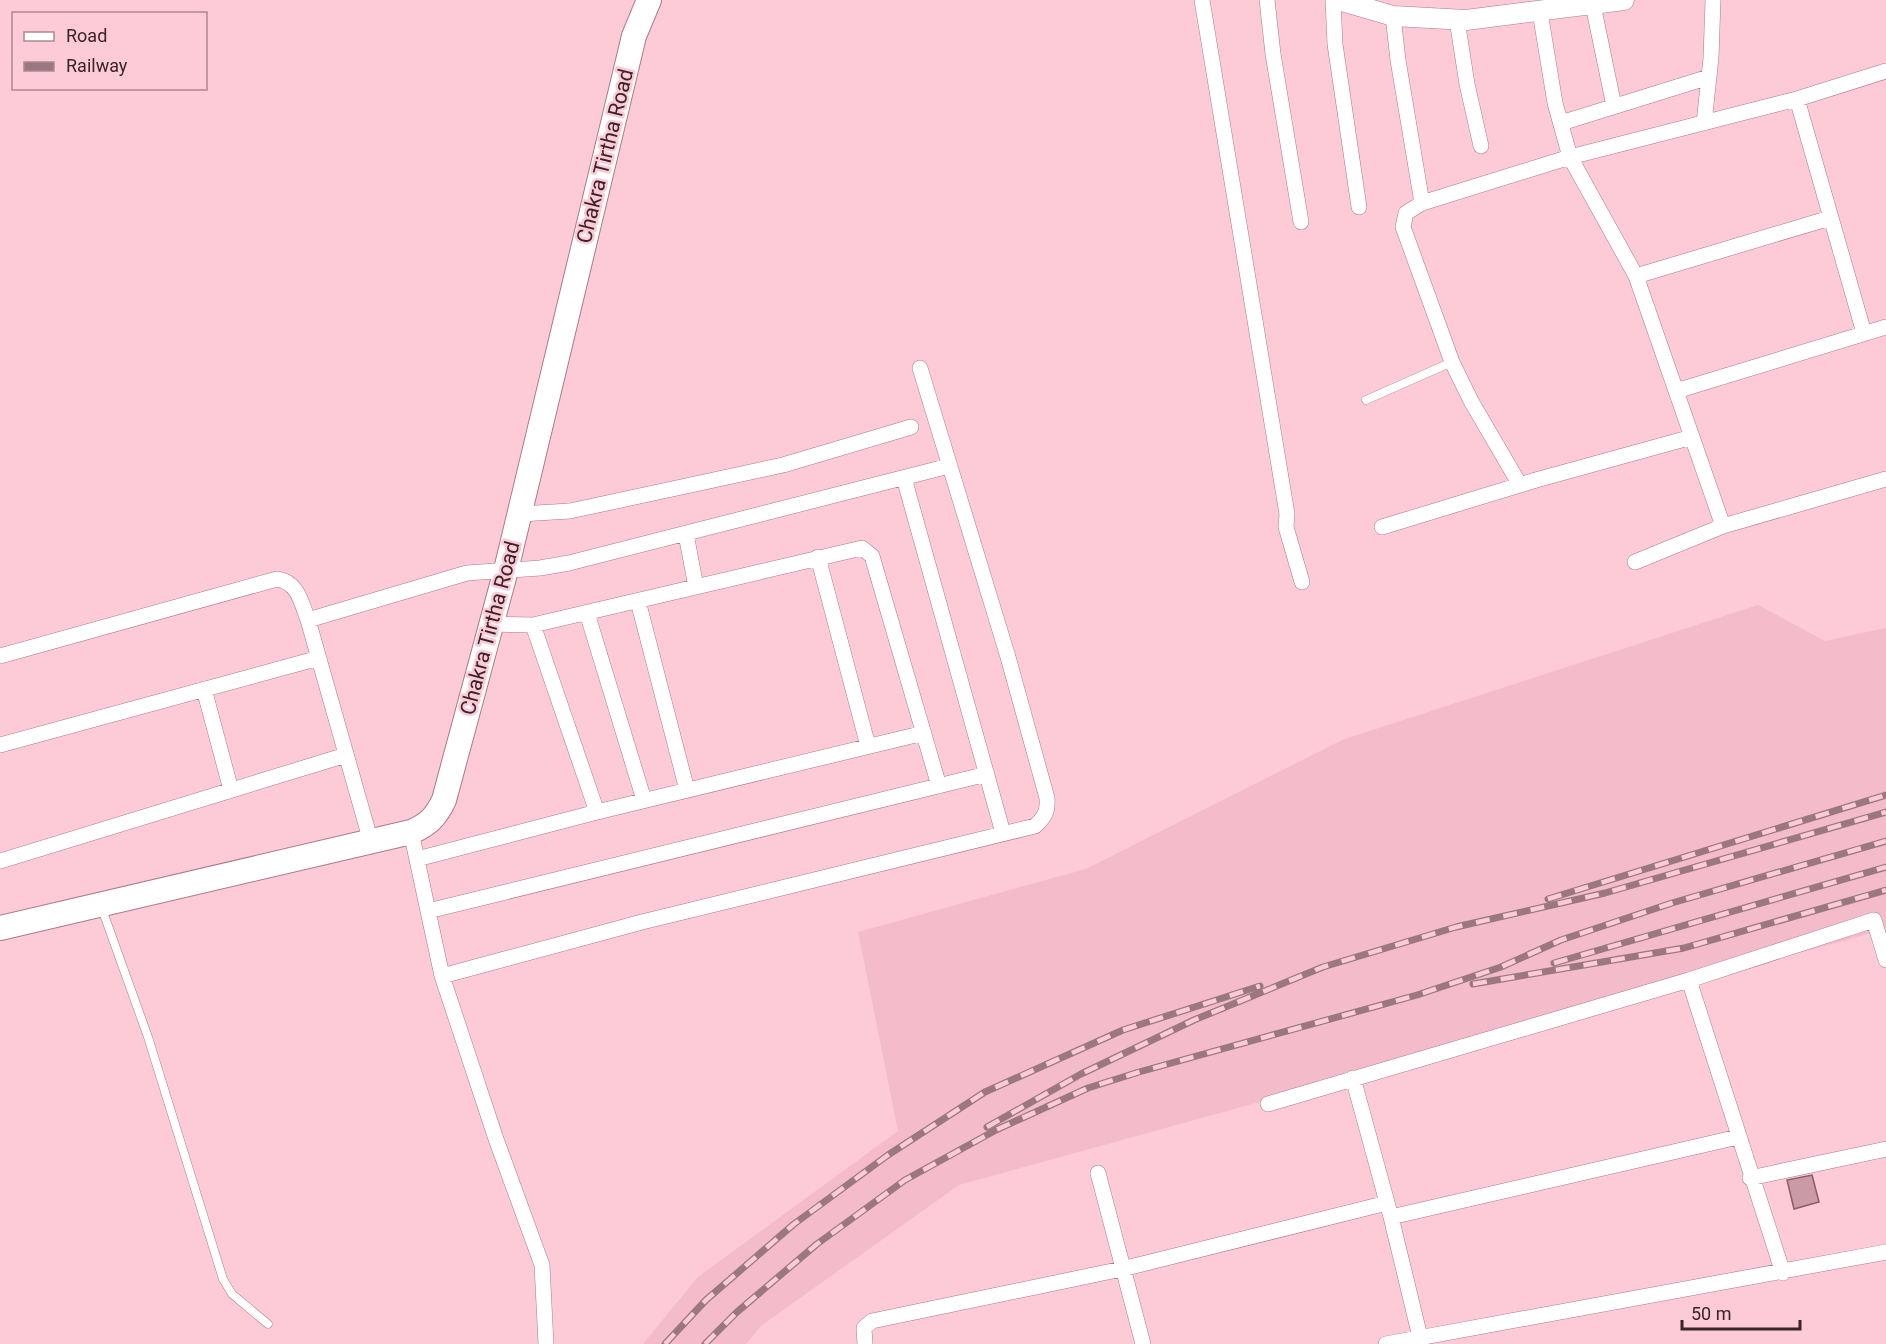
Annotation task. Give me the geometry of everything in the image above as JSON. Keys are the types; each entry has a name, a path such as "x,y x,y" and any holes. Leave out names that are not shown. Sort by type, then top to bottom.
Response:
{"highway":[{"name":"Chakra Tirtha Road","path":"0,928 411,832 424,827 436,817 444,800 492,624 632,47 649,0"}],"main road":[{"path":"1338,0 1369,4 1393,16 1457,20 1624,0"}],"street":[{"path":"1202,0 1287,514 1286,526 1302,582"},
{"path":"1268,0 1271,43 1301,222"},
{"path":"1333,0 1335,44 1359,207"},
{"path":"1704,123 1713,0"},
{"path":"1593,5 1614,106"},
{"path":"1551,7 1561,123 1570,157 1636,276 1723,526"},
{"path":"1393,16 1398,60 1422,203"},
{"path":"1457,20 1467,84 1481,146"},
{"path":"1520,485 1471,401 1452,362 1403,228 1406,213 1422,203 1570,157 1797,99 1886,71"},
{"path":"1561,123 1709,77"},
{"path":"1797,99 1864,333"},
{"path":"1636,276 1830,218"},
{"path":"1676,391 1886,327"},
{"path":"442,976 642,922 1035,826 1044,818 1048,809 1047,798 1008,657 920,369"},
{"path":"520,514 570,512 772,467 911,427"},
{"path":"1382,527 1520,485 1692,437"},
{"path":"308,620 467,573 569,563 949,465"},
{"path":"904,478 1003,833"},
{"path":"1635,562 1723,526 1886,479"},
{"path":"686,534 696,587"},
{"path":"492,624 533,625 862,548 872,556 939,786"},
{"path":"818,557 868,746"},
{"path":"0,656 277,579 287,580 296,588 308,620 370,842"},
{"path":"638,601 687,790"},
{"path":"587,613 644,800"},
{"path":"533,625 597,812"},
{"path":"0,744 319,658"},
{"path":"204,690 231,790"},
{"path":"417,859 644,800 924,733"},
{"path":"0,861 346,754"},
{"path":"428,910 987,774"},
{"path":"411,832 442,976 496,1139 542,1265 546,1344"},
{"path":"1268,1104 1689,980 1874,921 1886,960"},
{"path":"1689,980 1750,1178 1783,1273"},
{"path":"1353,1078 1420,1337"},
{"path":"865,1344 864,1328 872,1322 1738,1137"},
{"path":"1750,1178 1886,1149"},
{"path":"1098,1173 1143,1344"},
{"path":"1386,1344 1783,1273 1886,1252"}],"lane":[{"path":"1366,400 1452,362"},
{"path":"100,904 148,1037 223,1279 232,1294 268,1324"}],"shaded area":[{"path":"1758,605 1825,641 1886,628 1886,929 959,1185 762,1325 746,1344 643,1344 698,1277 898,1131 858,932 1086,869 1342,740"}],"building":[{"path":"1812,1175 1819,1202 1794,1209 1787,1180"}],"railway":[{"path":"1548,899 1886,795"},
{"path":"987,1127 1081,1074 1194,1020 1323,967 1456,927 1605,893 1886,812"},
{"path":"705,1344 737,1312 817,1244 905,1180 996,1130 1088,1088 1417,995 1501,967 1561,940 1672,903 1886,841"},
{"path":"1554,963 1886,867"},
{"path":"1473,984 1684,948 1886,890"},
{"path":"665,1344 706,1300 794,1224 888,1155 985,1092 1123,1030 1260,986"}]}
